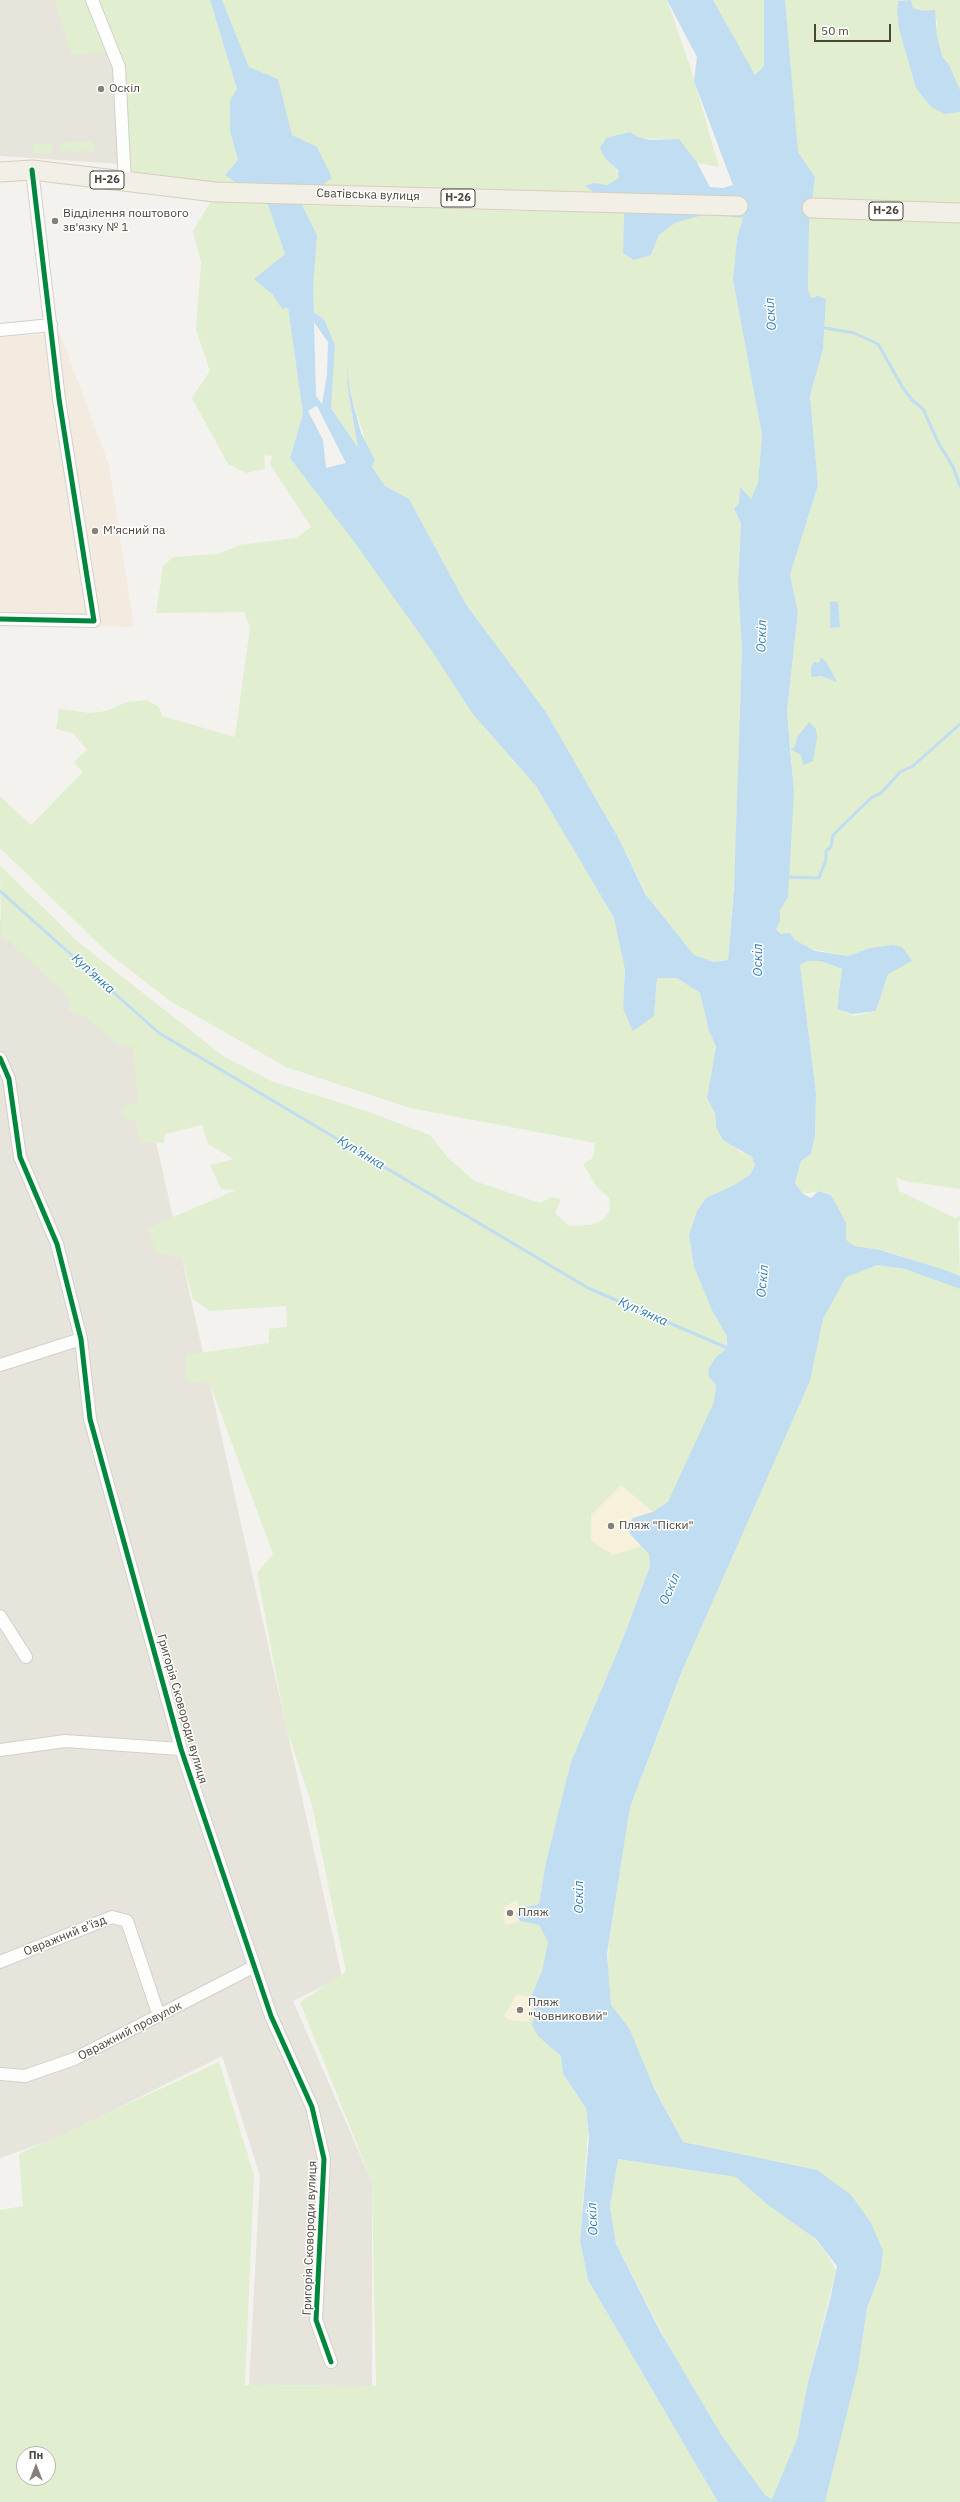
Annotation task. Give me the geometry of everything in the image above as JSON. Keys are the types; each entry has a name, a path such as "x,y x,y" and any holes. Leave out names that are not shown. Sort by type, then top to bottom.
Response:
{"main road":[{"name":"Сватівська вулиця","path":"0,172 32,170 125,183 215,192 738,206"},
{"name":"Н-26","path":"812,208 960,213"}],"street":[{"path":"92,0 119,67 125,183"},
{"path":"0,619 94,621 60,399 32,170"},
{"path":"0,330 51,325"},
{"name":"Григорія Сковороди вулиця","path":"0,1058 9,1079 20,1157 57,1244 80,1338 90,1419 181,1749 271,2016 312,2107 324,2159 316,2320 331,2362"},
{"path":"0,1366 80,1338"},
{"path":"0,1616 26,1657"},
{"path":"0,1750 65,1741 181,1749"},
{"name":"Овражний в'їзд","path":"0,1962 112,1917 127,1921 159,2016"},
{"name":"Овражний провулок","path":"0,2074 25,2076 74,2059 254,1967"}],"shaded area":[{"path":"0,0 105,0 134,165 0,156"},
{"path":"60,333 109,465 134,627 0,625 0,336"},
{"path":"0,919 134,1043 342,1977 293,2001 372,2182 372,2386 249,2385 260,2176 222,2056 62,2136 0,2158"}],"green space":[{"path":"55,0 92,0 113,51 71,55"},
{"path":"97,0 210,0 237,89 240,186 131,171 124,88"},
{"path":"222,0 667,0 690,66 719,167 697,163 679,139 606,138 600,148 622,178 607,185 586,186 599,195 321,186 303,141 292,135 278,79 249,67"},
{"path":"713,0 764,0 764,66 756,75 742,55"},
{"path":"785,0 910,0 898,1 899,29 916,88 931,107 945,114 960,112 960,1189 904,1181 896,1177 899,1191 955,1218 960,1216 960,1221 958,1221 960,1276 886,1251 862,1248 846,1276 832,1195 818,1191 803,1194 795,1183 801,1161 811,1154 815,1136 816,1093 800,965 807,961 820,961 842,970 837,1008 854,1016 876,1011 888,974 870,948 848,956 811,949 795,940 790,933 781,934 776,929 794,791 787,711 798,612 790,575 818,485 810,396 823,349 826,299 811,298 808,290 809,225 815,177 797,154"},
{"path":"911,0 960,0 960,92 955,88 949,65 942,56 937,36 937,20 923,11 913,8"},
{"path":"93,141 94,151 60,152 59,143"},
{"path":"51,143 52,153 36,153 32,151 34,144"},
{"path":"213,198 259,198 268,205 285,254 255,279 273,295 282,309 288,308 303,414 290,458 346,523 351,538 408,611 472,713 536,786 614,918 625,970 623,1008 654,1015 657,978 677,978 700,993 709,1031 716,1049 707,1098 715,1113 716,1127 739,1151 752,1157 755,1165 750,1175 734,1185 706,1198 697,1211 689,1235 694,1267 728,1334 725,1350 715,1358 709,1377 716,1385 714,1402 669,1504 653,1512 633,1518 630,1534 649,1554 650,1566 626,1631 574,1755 546,1862 539,1904 525,1907 520,1921 539,1925 548,1942 542,1971 531,1997 535,2014 554,2049 561,2057 563,2074 586,2108 588,2133 580,2240 588,2280 718,2502 0,2502 0,2210 23,2206 19,2154 219,2062 254,2175 245,2385 376,2386 372,2182 300,2002 346,1972 312,1805 286,1727 257,1573 273,1554 210,1384 185,1380 186,1355 269,1343 269,1329 287,1327 286,1306 210,1311 193,1299 182,1258 155,1252 148,1228 236,1190 221,1189 210,1165 234,1159 208,1144 202,1125 165,1134 164,1143 141,1142 135,1120 126,1119 121,1108 138,1101 132,1047 118,1044 86,1017 69,1011 70,1000 1,934 0,865 77,941 223,1056 271,1081 363,1110 430,1135 449,1159 475,1181 540,1203 551,1197 561,1199 555,1213 569,1226 590,1225 602,1220 610,1211 609,1198 597,1187 583,1164 593,1158 595,1143 410,1108 286,1067 170,1001 107,952 0,848 0,796 31,825 83,772 74,762 87,750 73,733 56,729 59,709 90,713 106,711 127,702 147,700 159,707 162,716 235,737 250,627 244,612 156,613 163,566 173,557 218,554 240,545 296,538 311,527 270,464 272,456 264,455 265,469 246,473 228,464 192,398 210,371 196,330 201,263 193,231"},
{"path":"302,205 519,211 591,208 624,213 623,253 651,255 659,235 675,223 706,214 743,217 737,238 733,280 762,435 758,483 751,500 740,488 739,503 734,509 741,523 738,583 742,646 735,866 728,960 714,962 694,955 649,899 619,839 546,712 467,606 409,499 385,486 372,467 375,460 368,449 350,391 348,372 348,390 358,449 331,407 335,345 324,319 314,313 313,286"},
{"path":"877,1265 905,1269 960,1289 960,2502 825,2502 858,2369 867,2308 880,2274 817,2170 683,2142 611,2005 608,1969 609,1943 630,1807 686,1662 810,1381 823,1319 846,1276"},
{"path":"617,2159 736,2177 768,2205 812,2236 827,2254 836,2271 809,2377 797,2439 772,2499 765,2495 725,2441 670,2348 616,2244 610,2206"}],"sand":[{"name":"Пляж \"Піски\"","path":"621,1485 653,1512 633,1518 630,1534 641,1546 613,1555 591,1541 591,1515"},
{"name":"Пляж","path":"517,1900 520,1910 516,1914 520,1921 505,1925 503,1912 505,1906"},
{"name":"Пляж \"Човниковий\"","path":"517,1994 531,1997 533,2003 529,2022 509,2020 504,2016"}],"water":[{"path":"210,0 222,0 249,67 278,79 292,135 317,147 332,178 318,188 302,205 317,235 313,286 314,313 324,319 335,345 331,408 358,448 348,390 347,365 350,391 361,433 375,460 372,467 385,486 409,499 467,606 546,712 619,839 646,895 694,955 714,962 728,960 734,888 742,649 738,583 741,523 734,509 739,503 740,487 751,499 758,483 762,435 733,280 737,238 743,218 706,214 675,223 659,235 651,255 634,260 623,253 624,213 585,186 594,183 607,185 619,178 618,170 605,158 600,148 606,138 630,132 638,137 650,140 679,139 696,161 710,187 723,188 733,185 694,81 697,57 667,0 713,0 755,75 764,66 764,0 785,0 798,152 815,177 809,225 808,290 811,298 818,296 826,299 823,349 810,396 818,485 790,575 798,612 787,711 794,791 788,897 780,910 780,921 776,929 781,934 790,933 795,940 815,951 848,956 870,948 892,945 902,947 912,961 888,974 876,1011 852,1014 837,1009 842,969 820,961 807,961 800,965 816,1093 815,1136 811,1154 801,1161 795,1183 803,1194 811,1198 818,1191 831,1195 846,1223 846,1240 854,1246 880,1250 960,1276 960,1289 905,1269 877,1265 846,1277 823,1319 810,1381 682,1671 630,1807 607,1954 611,2005 629,2028 654,2088 683,2142 817,2170 851,2195 871,2223 883,2251 880,2274 867,2308 858,2369 825,2502 718,2502 588,2280 580,2240 589,2138 586,2108 563,2074 561,2056 538,2036 532,2025 535,2014 531,1997 542,1971 548,1942 539,1925 520,1921 516,1914 525,1907 539,1904 546,1862 571,1762 626,1631 650,1566 649,1554 630,1534 629,1524 633,1518 653,1512 668,1502 714,1402 716,1385 709,1377 708,1370 715,1358 727,1348 727,1336 712,1310 694,1267 689,1235 697,1211 706,1198 734,1185 750,1175 755,1165 752,1157 723,1140 716,1127 715,1113 707,1098 716,1047 709,1031 700,993 677,978 657,978 654,1016 633,1031 623,1008 625,970 614,918 536,786 472,713 432,651 355,543 290,458 303,414 288,308 282,309 273,295 254,279 285,254 268,205 225,175 238,160 230,131 230,101 237,89","holes":["314,322 328,342 327,375 322,404 316,396","317,406 346,463 326,468 323,440 308,411","618,2159 736,2177 768,2205 816,2239 837,2266 830,2300 808,2382 797,2439 772,2499 765,2495 722,2436 660,2331 616,2244 610,2206"]},
{"path":"911,0 913,8 923,11 935,10 937,36 942,56 949,65 960,90 960,112 945,114 931,107 916,88 899,29 897,12 898,1"},
{"path":"830,601 838,602 840,627 830,628"},
{"path":"821,657 827,663 837,682 821,676 811,677 811,667 814,662 819,663"},
{"path":"809,722 816,729 817,738 813,761 803,765 801,755 790,749 794,748 798,736"}],"waterway":[{"path":"825,328 854,333 878,344 903,388 912,400 923,409 938,442 953,467 960,486"},
{"path":"789,877 819,878 826,860 826,851 831,847 833,835 871,798 881,793 900,772 913,766 960,724"},
{"name":"Куп'янка","path":"0,891 159,1033 588,1288 730,1349"}],"cycle path":[{"path":"0,619 94,621 59,399 32,170"},
{"path":"0,1058 9,1079 20,1157 57,1244 81,1339 90,1419 181,1749 271,2016 312,2107 324,2159 316,2320 331,2362"}],"place":[{"name":"Оскіл","path":"101,89"},
{"name":"Відділення поштового зв'язку № 1","path":"55,221"},
{"name":"М'ясний па","path":"95,531"},
{"name":"Пляж \"Піски\"","path":"611,1526"},
{"name":"Пляж","path":"510,1913"},
{"name":"Пляж \"Човниковий\"","path":"520,2010"}]}
